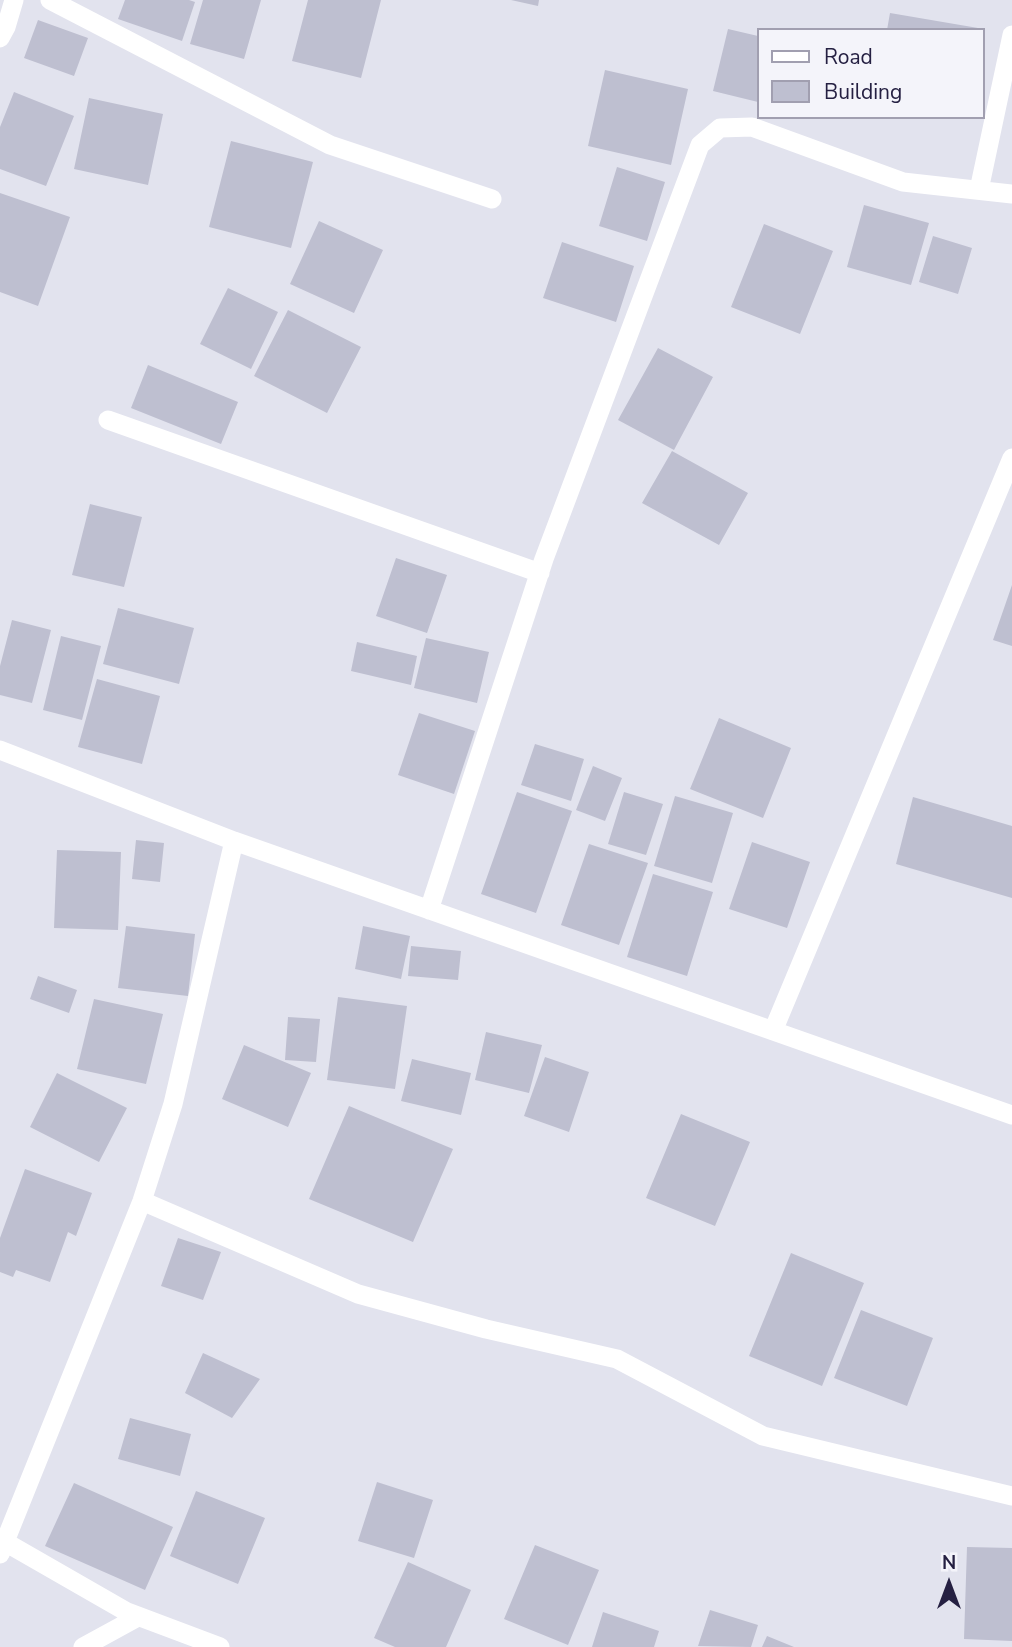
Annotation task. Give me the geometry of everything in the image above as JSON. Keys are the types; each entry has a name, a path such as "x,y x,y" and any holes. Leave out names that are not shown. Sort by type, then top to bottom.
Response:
{"street":[{"path":"0,38 14,0"},
{"path":"50,0 330,145 492,199"},
{"path":"979,190 1012,35"},
{"path":"429,910 540,573 700,145 720,128 752,127 903,182 1012,194"},
{"path":"108,420 540,573"},
{"path":"773,1031 1012,458"},
{"path":"0,750 234,841 1012,1115"},
{"path":"220,1647 127,1612 2,1548 142,1201 173,1104 234,841"},
{"path":"142,1201 358,1294 486,1329 617,1359 764,1436 1012,1496"},
{"path":"83,1647 138,1616"}],"building":[{"path":"125,0 195,2 182,41 118,19"},
{"path":"203,0 261,0 244,59 190,44"},
{"path":"308,0 381,0 361,78 292,61"},
{"path":"511,0 539,0 538,6"},
{"path":"890,13 978,28 887,28"},
{"path":"38,20 88,38 74,76 24,58"},
{"path":"728,29 757,36 757,102 713,91"},
{"path":"605,70 688,89 671,165 588,146"},
{"path":"14,92 74,116 46,186 0,169 0,127"},
{"path":"89,98 163,114 148,185 74,169"},
{"path":"231,141 313,162 291,248 209,227"},
{"path":"617,167 665,182 647,241 599,226"},
{"path":"0,193 70,217 38,306 0,292"},
{"path":"864,205 929,223 911,285 847,267"},
{"path":"319,221 383,250 354,313 290,284"},
{"path":"764,224 833,251 800,334 731,307"},
{"path":"933,236 972,248 958,294 919,282"},
{"path":"562,242 634,266 616,322 543,298"},
{"path":"228,288 278,312 251,369 200,344"},
{"path":"288,310 361,347 327,413 254,376"},
{"path":"658,348 713,377 674,450 618,420"},
{"path":"148,365 238,402 221,444 131,408"},
{"path":"672,451 748,493 719,545 642,503"},
{"path":"90,504 142,517 124,587 72,575"},
{"path":"396,558 447,575 427,633 376,616"},
{"path":"1012,585 1012,646 993,640"},
{"path":"118,608 194,628 179,684 103,664"},
{"path":"12,620 51,630 32,703 0,695 0,666"},
{"path":"61,636 101,646 82,720 43,710"},
{"path":"426,638 489,652 477,703 414,688"},
{"path":"357,642 417,656 411,685 351,671"},
{"path":"97,679 160,696 142,764 78,747"},
{"path":"419,713 475,731 454,794 398,775"},
{"path":"719,718 791,748 763,818 690,789"},
{"path":"535,744 584,759 571,801 521,785"},
{"path":"593,766 622,778 605,821 576,810"},
{"path":"517,792 572,811 536,913 481,894"},
{"path":"624,792 663,804 646,855 608,844"},
{"path":"675,796 733,813 712,883 654,866"},
{"path":"913,797 1012,826 1012,898 896,864"},
{"path":"136,840 164,843 160,882 132,879"},
{"path":"752,842 810,862 787,928 729,909"},
{"path":"589,844 648,863 619,945 561,925"},
{"path":"57,850 121,852 118,930 54,928"},
{"path":"653,874 713,892 687,976 627,957"},
{"path":"126,926 195,934 188,996 118,988"},
{"path":"363,926 410,936 401,979 355,969"},
{"path":"411,946 461,951 458,980 408,976"},
{"path":"38,976 77,990 69,1013 30,999"},
{"path":"338,997 407,1006 395,1089 327,1080"},
{"path":"94,999 163,1014 146,1084 77,1069"},
{"path":"288,1017 320,1019 316,1062 285,1060"},
{"path":"486,1032 542,1045 529,1093 475,1080"},
{"path":"244,1045 311,1073 288,1127 222,1099"},
{"path":"545,1057 589,1072 569,1132 524,1116"},
{"path":"412,1059 471,1073 461,1115 401,1101"},
{"path":"57,1073 127,1108 99,1162 30,1127"},
{"path":"349,1106 453,1149 413,1242 309,1199"},
{"path":"681,1114 750,1142 715,1226 646,1198"},
{"path":"25,1169 92,1193 76,1236 68,1232 50,1282 16,1270 13,1277 0,1272 0,1238"},
{"path":"178,1238 221,1252 203,1300 161,1286"},
{"path":"791,1253 864,1283 822,1386 749,1356"},
{"path":"861,1310 933,1338 907,1406 834,1378"},
{"path":"203,1353 260,1379 232,1418 185,1393"},
{"path":"130,1418 191,1434 180,1476 118,1459"},
{"path":"377,1482 433,1500 414,1558 358,1541"},
{"path":"74,1483 173,1527 145,1590 45,1546"},
{"path":"196,1491 265,1518 238,1584 170,1556"},
{"path":"535,1545 599,1570 568,1645 504,1619"},
{"path":"967,1547 1012,1548 1012,1641 964,1639"},
{"path":"408,1562 471,1590 446,1647 395,1647 374,1638"},
{"path":"710,1610 758,1625 751,1647 698,1646"},
{"path":"603,1612 659,1631 654,1647 592,1647"},
{"path":"767,1636 794,1647 762,1647"}]}
